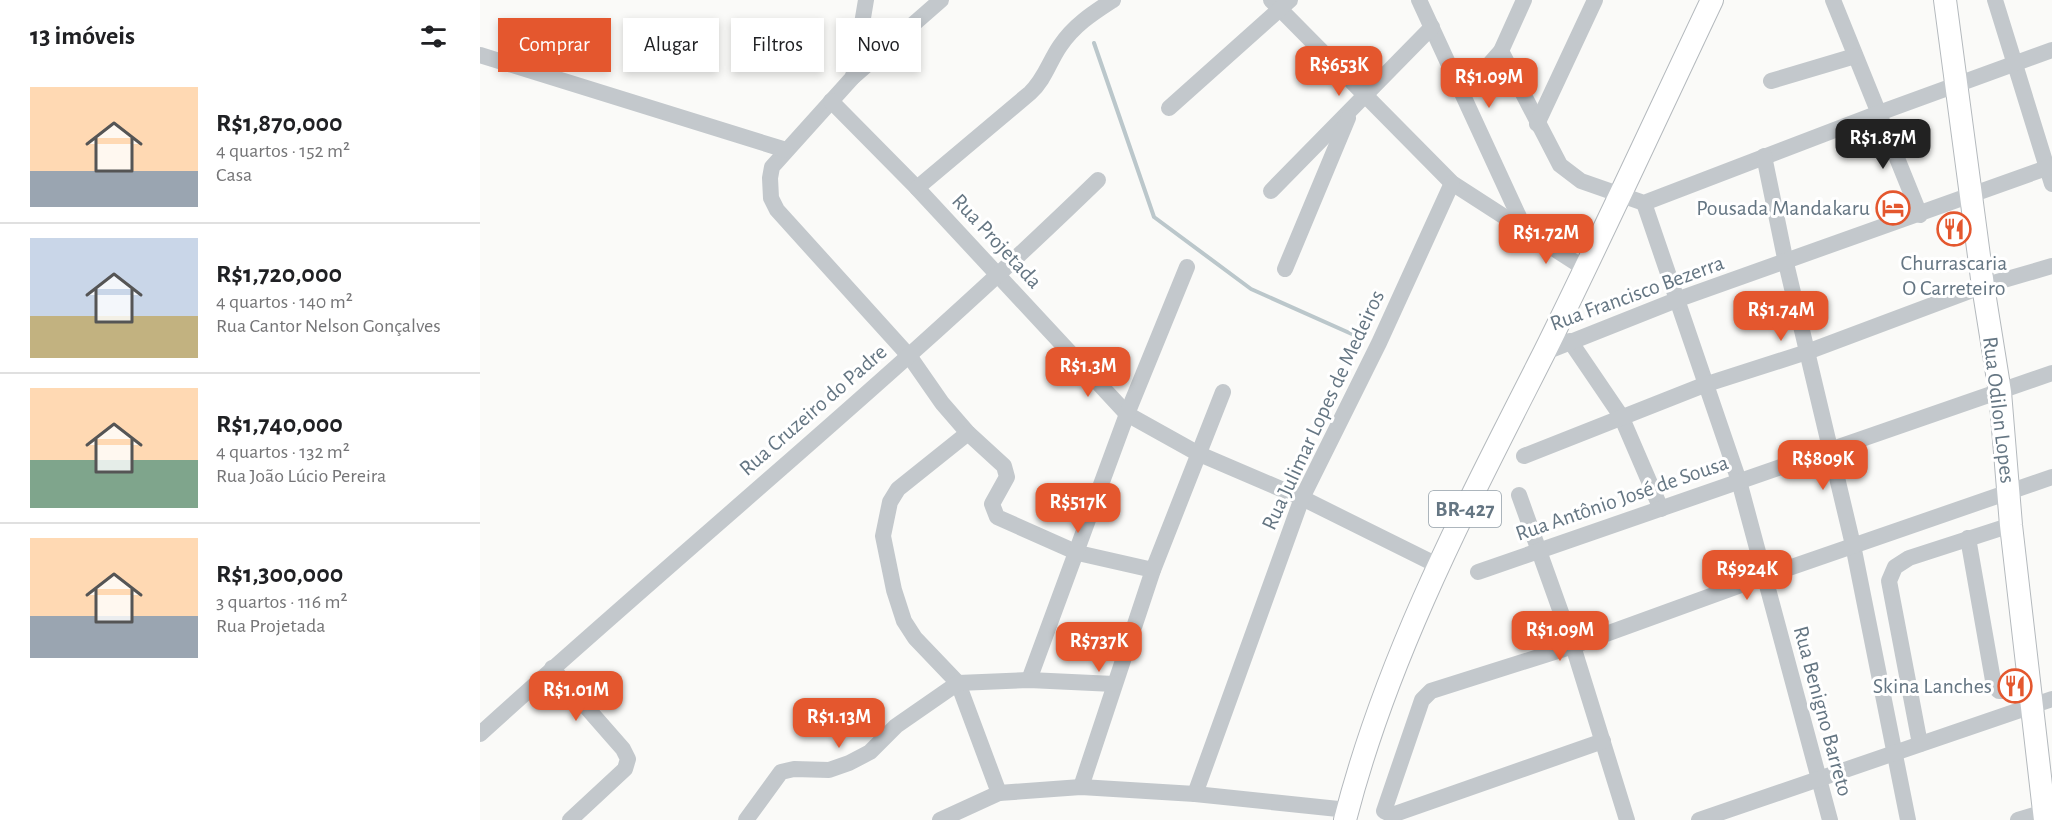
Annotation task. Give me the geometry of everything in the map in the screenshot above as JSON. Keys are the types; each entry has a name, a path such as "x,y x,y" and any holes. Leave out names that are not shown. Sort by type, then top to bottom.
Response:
{"highway":[{"name":"BR-427","path":"1347,815 1394,669 1439,566 1492,451 1544,353 1620,196 1712,0"},
{"name":"Rua Odilon Lopes","path":"1946,0 1983,286 2000,392 2011,525 2038,699 2045,816"}],"street":[{"path":"853,77 866,0"},
{"path":"941,0 853,77 786,150 772,167 771,198 777,210 910,357 942,403 968,433 1004,466 1007,472 1004,485 992,504 994,513 1078,553 1153,570"},
{"path":"917,188 1030,93 1046,74 1061,44 1072,31 1113,0"},
{"path":"1419,0 1526,232"},
{"path":"1459,85 1486,68 1501,51 1524,0"},
{"path":"1537,124 1595,0"},
{"path":"1833,0 1920,215"},
{"path":"1995,0 2050,173"},
{"path":"1169,108 1280,3 1365,96 1452,183 1584,268"},
{"path":"1271,191 1431,27"},
{"path":"1501,51 1560,165 1581,181 1644,203 1879,113 2052,51"},
{"path":"480,55 786,150"},
{"path":"1771,81 1855,56"},
{"name":"Rua Projetada","path":"831,101 917,188 1127,414 1197,453 1302,498 1439,566"},
{"path":"1285,269 1352,109"},
{"path":"1764,156 1786,263 1853,545 1908,820"},
{"name":"Rua Francisco Bezerra","path":"1544,353 1679,299 1972,196 2050,173"},
{"name":"Rua Cruzeiro do Padre","path":"480,734 691,544 910,357 999,276 1098,180"},
{"name":"Rua Julimar Lopes de Medeiros","path":"1195,794 1302,498 1379,343 1452,183"},
{"name":"Rua Benigno Barreto","path":"1644,203 1679,299 1704,385 1739,481 1830,820"},
{"path":"1524,456 1704,385 1807,352 1983,286 2052,266"},
{"path":"1029,680 1078,553 1127,414 1187,267"},
{"path":"1570,341 1621,417 1661,509"},
{"name":"Rua Antônio José de Sousa","path":"1479,572 2052,373"},
{"path":"1081,787 1153,570 1197,453 1223,392"},
{"path":"968,433 898,489 890,502 883,536 894,590 904,621 915,638 958,683 999,794"},
{"path":"1603,741 1392,814 1387,814 1384,807 1422,700 1431,691 1573,646 1853,545 2052,477"},
{"path":"1519,495 1541,551 1573,646 1627,820"},
{"path":"1920,744 1889,581 1891,573 1901,563 2011,525"},
{"path":"1968,538 1994,686 1999,691 2038,699"},
{"path":"552,668 623,749 628,759 626,769 570,820"},
{"path":"746,820 781,772 794,769 829,770 870,753 896,726 958,683 1029,680 1114,684"},
{"path":"1699,820 1893,754 2038,699"},
{"path":"940,820 999,794 1081,787 1195,794 1347,815"},
{"path":"2018,820 2045,816"}],"waterway":[{"path":"1094,43 1154,217 1251,289 1363,339"}],"place":[{"name":"Pousada Mandakaru","path":"1893,208"},
{"name":"Churrascaria O Carreteiro","path":"1954,229"},
{"name":"Skina Lanches","path":"2015,686"}]}
